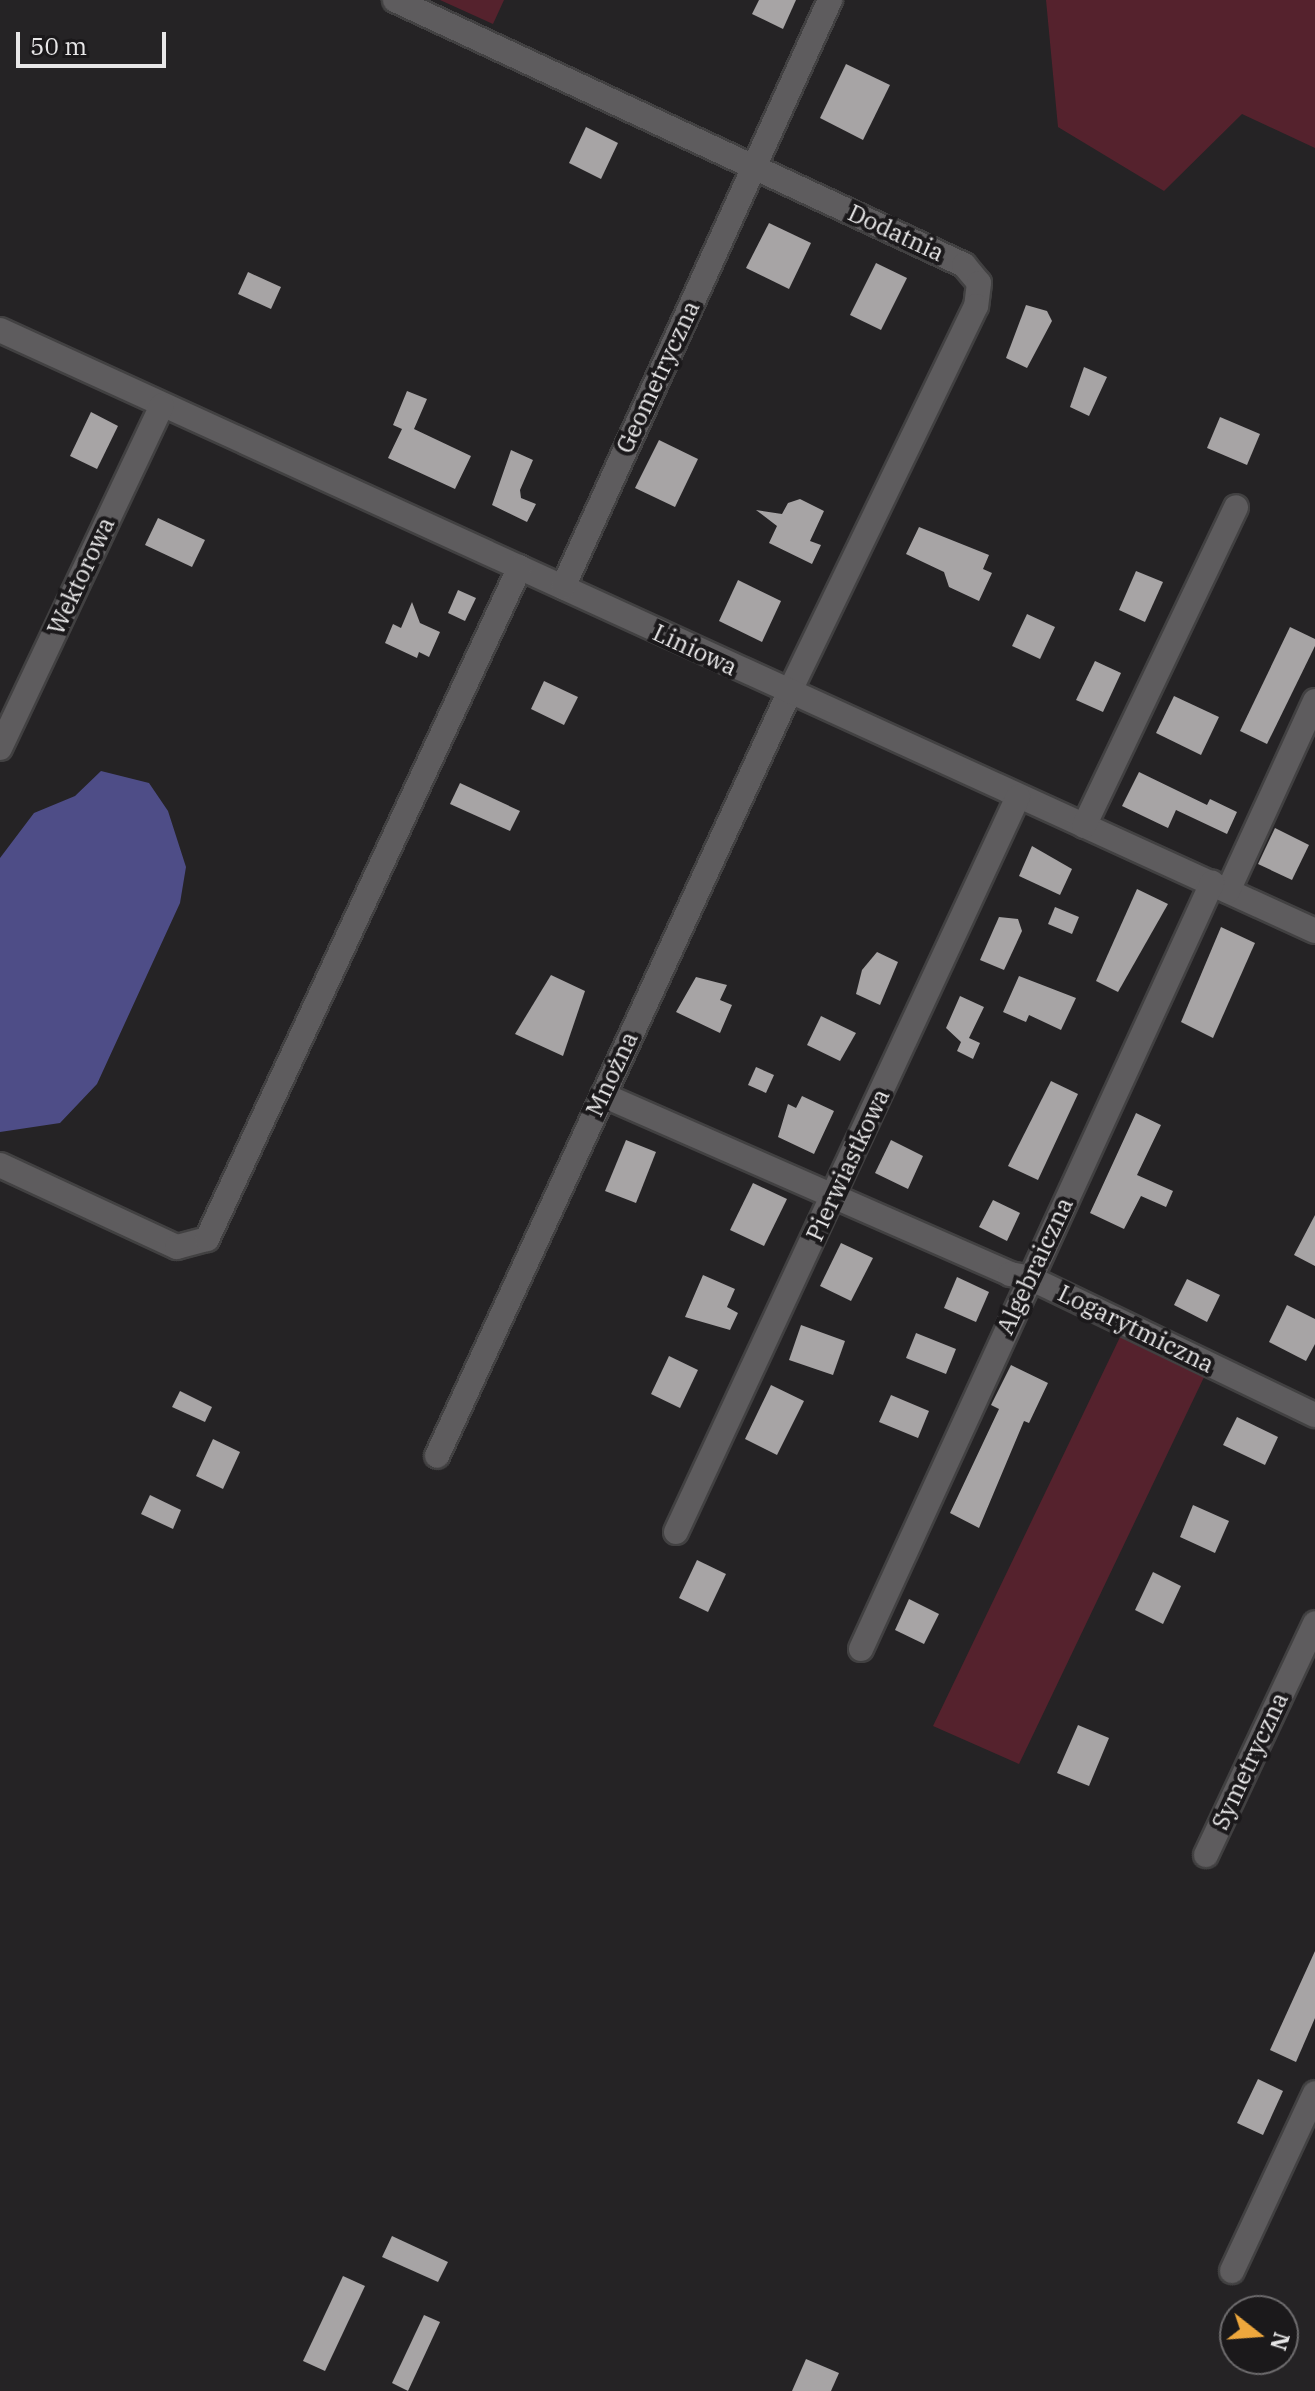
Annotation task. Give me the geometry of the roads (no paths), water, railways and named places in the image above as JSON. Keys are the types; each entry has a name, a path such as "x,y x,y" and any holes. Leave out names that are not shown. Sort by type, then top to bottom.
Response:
{"street":[{"name":"Dodatnia","path":"395,0 964,265 979,283 976,306 789,693"},
{"name":"Geometryczna","path":"563,587 830,0"},
{"name":"Liniowa","path":"0,330 1315,931"},
{"name":"Wektorowa","path":"0,748 162,405"},
{"path":"1084,826 1236,507"},
{"path":"0,1165 177,1247 207,1239 520,567"},
{"name":"Mnożna","path":"437,1456 789,693"},
{"name":"Algebraiczna","path":"861,1649 1030,1278 1220,887 1315,701"},
{"name":"Pierwiastkowa","path":"676,1532 1018,797"},
{"name":"Logarytmiczna","path":"603,1095 1010,1274 1030,1278 1315,1415"},
{"name":"Symetryczna","path":"1206,1855 1315,1623"},
{"path":"1232,2271 1315,2093"}]}
